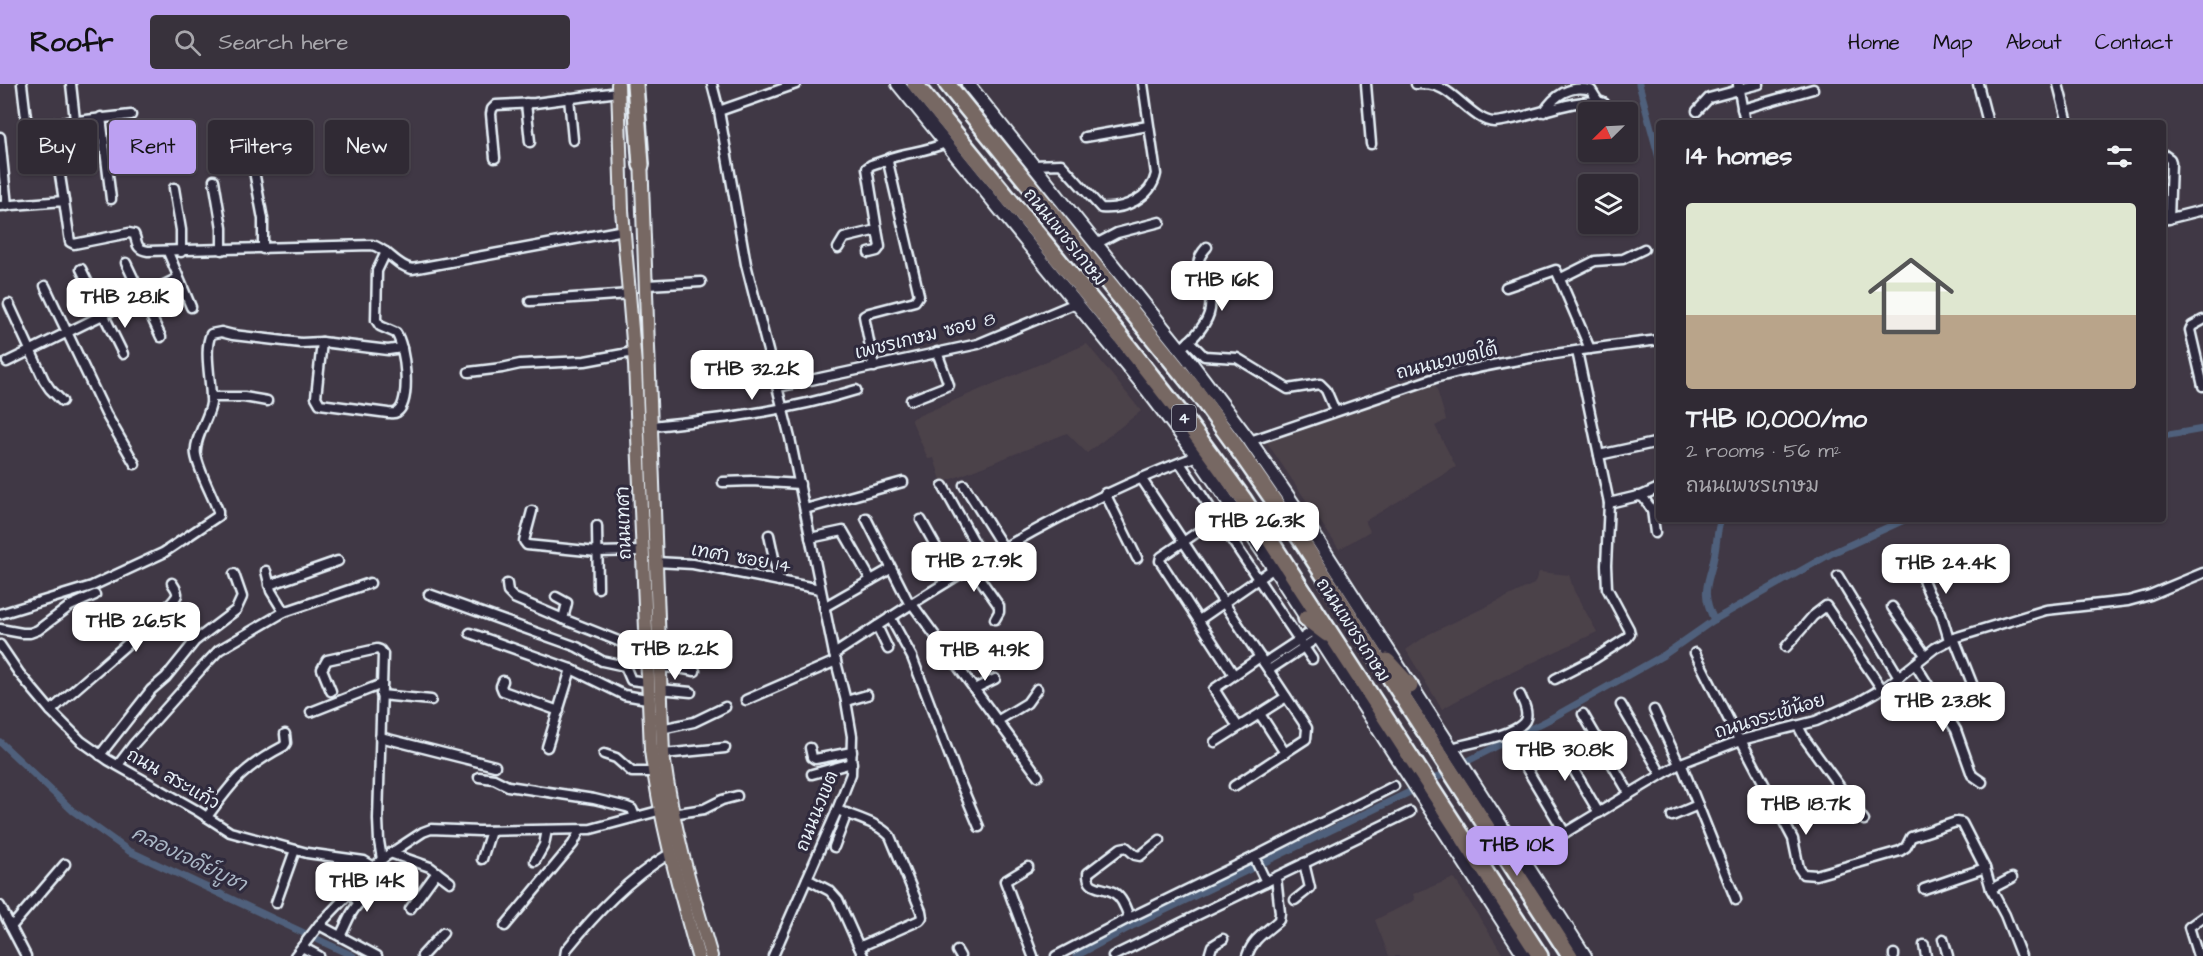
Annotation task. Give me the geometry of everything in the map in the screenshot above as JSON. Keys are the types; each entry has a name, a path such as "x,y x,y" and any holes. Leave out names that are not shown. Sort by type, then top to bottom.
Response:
{"highway":[{"path":"635,84 641,165"},
{"name":"ถนนเพชรเกษม","path":"915,84 1125,343 1244,500 1340,647 1433,803 1540,956"},
{"name":"ถนนเพชรเกษม","path":"947,84 1196,391 1235,445 1301,540 1365,641 1450,753 1570,956"},
{"path":"1095,267 1082,269 1081,278 1118,323 1125,343"},
{"path":"1313,628 1340,647"},
{"path":"1365,641 1410,686"}],"main road":[{"name":"ถนนเทศา","path":"642,84 644,117 641,165 650,363 661,729 669,854 698,956"},
{"name":"4","path":"898,84 1147,390 1197,456 1417,777"},
{"name":"4","path":"968,84 1096,244 1185,345 1311,530 1450,753"},
{"name":"ถนนเทศา","path":"618,88 624,230 635,365 644,551 647,699 653,772 668,811 711,956"},
{"path":"632,311 648,311"},
{"path":"635,365 650,363"},
{"name":"4","path":"1467,784 1523,858 1585,956"},
{"name":"4","path":"1433,803 1525,956"}],"street":[{"path":"22,84 26,120"},
{"path":"71,84 75,120 131,115"},
{"name":"ถนนนวเขต","path":"712,84 719,111 746,264 778,387 800,484 820,590 846,701 852,752 851,774 773,956"},
{"path":"719,111 796,84"},
{"path":"1033,165 1061,164 1101,208 1133,202 1147,193 1156,174 1143,84"},
{"path":"1366,84 1371,144"},
{"path":"1416,84 1431,85 1444,90 1490,122 1513,120 1599,100"},
{"path":"1696,111 1709,98 1739,87 1759,84"},
{"path":"1978,84 1987,120"},
{"path":"2058,84 2067,120"},
{"path":"1739,87 1744,120"},
{"path":"495,158 492,109 496,105 569,98 618,88"},
{"path":"1544,112 1556,95 1576,88 1590,90 1602,102"},
{"path":"1742,109 1813,89"},
{"path":"569,98 573,140"},
{"path":"526,103 530,142"},
{"path":"101,117 111,199"},
{"path":"1085,137 1148,126"},
{"path":"0,137 4,206 64,201"},
{"path":"869,253 877,251 880,247 867,168 913,151 929,151 945,143"},
{"path":"2166,156 2170,159 2172,166 2166,220 2203,210"},
{"path":"874,367 864,316 915,301 919,295 889,159"},
{"path":"60,174 68,236 72,244 129,233 134,234 136,245 140,249 168,252 372,245 386,252 401,265 412,269 624,230"},
{"path":"255,174 263,219 263,249"},
{"path":"214,180 222,228 222,250"},
{"path":"174,188 181,230 181,252"},
{"path":"1096,244 1117,233 1160,222"},
{"path":"838,248 844,238 877,230"},
{"path":"1207,247 1199,257 1198,269 1210,301 1209,313 1206,322 1185,345 1204,356 1237,358 1288,389 1320,384 1326,390 1335,411"},
{"path":"1561,278 1595,261 1623,259 1644,249"},
{"path":"168,252 191,307"},
{"path":"322,342 317,401 324,405 388,413 397,412 403,399 406,374 402,348 398,334 380,326 376,320 377,271 386,252"},
{"path":"126,263 161,337"},
{"path":"81,269 123,354"},
{"path":"1506,287 1554,269 1559,273 1590,349"},
{"path":"7,362 178,278"},
{"path":"647,285 701,282"},
{"path":"45,286 106,414 135,464"},
{"path":"530,301 630,294"},
{"name":"เพชรเกษม ซอย 8","path":"778,387 986,342 1076,303"},
{"path":"9,304 50,389 62,401"},
{"path":"2202,380 2190,330 2192,326 2203,320"},
{"path":"0,614 92,586 163,554 216,518 218,511 195,451 201,428 210,411 208,343 214,332 301,343 322,342 388,350 402,348"},
{"name":"ถนนนวเขตใต้","path":"1250,441 1335,411 1468,369 1656,340"},
{"path":"1555,679 1594,659 1630,634 1607,588 1609,503 1577,351"},
{"path":"469,372 520,364 585,361 634,352"},
{"path":"911,400 949,385 938,352"},
{"path":"652,426 783,409 856,390"},
{"path":"211,397 267,400"},
{"path":"1599,455 1656,443"},
{"path":"746,700 835,658 890,617 1003,547 1105,494 1197,456"},
{"path":"1180,463 1312,659"},
{"path":"1141,478 1307,728 1306,739 1234,786"},
{"path":"723,482 800,484"},
{"path":"805,509 903,482"},
{"path":"964,485 1003,547"},
{"path":"943,486 983,558"},
{"path":"1609,503 1641,496 1656,489"},
{"path":"1105,494 1137,558"},
{"path":"1641,496 1652,510 1655,533"},
{"path":"1233,508 1161,557 1160,561 1234,675"},
{"path":"532,511 524,541 527,544 597,552 644,551"},
{"path":"866,518 911,605 1038,776"},
{"path":"921,520 953,577"},
{"path":"597,526 598,588"},
{"path":"810,538 843,531 871,580"},
{"path":"769,535 779,581"},
{"path":"269,585 338,561"},
{"path":"1915,561 1929,594 1941,613 1972,686"},
{"name":"เทศา ซอย 14","path":"656,562 693,564 820,590"},
{"path":"971,566 999,606 995,619"},
{"path":"1200,620 1274,568"},
{"path":"266,571 274,597 284,612"},
{"path":"824,607 886,572"},
{"name":"ถนนจระเข้น้อย","path":"1523,858 1680,763 1740,740 1829,717 1882,689 1925,655 1952,639 2046,609 2128,601 2150,595 2203,573"},
{"path":"100,755 151,690 166,677 195,640 236,610 242,597 234,574"},
{"path":"1838,576 1899,677"},
{"path":"51,711 157,618 176,598 177,591 172,583"},
{"path":"118,765 211,658 240,637 284,612 370,583"},
{"path":"507,584 508,592 514,597 562,619 631,646 646,649"},
{"path":"429,594 577,647 602,661 625,666 631,680 647,682"},
{"path":"0,629 30,633 38,630 70,606 95,595"},
{"path":"556,597 567,603 562,619"},
{"path":"1786,647 1813,616 1826,606 1882,689"},
{"path":"1892,607 1925,655"},
{"path":"890,617 912,657 957,775 980,827"},
{"path":"877,626 888,649"},
{"path":"1238,728 1214,691 1215,688 1234,675 1264,664 1301,644 1313,628"},
{"path":"470,633 571,669 624,695 647,699"},
{"name":"ถนน สระแก้ว","path":"0,645 19,673 51,711 81,741 100,755 239,835 295,850 364,861 374,867"},
{"path":"331,691 322,669 327,660 380,650 382,684 378,819 382,859"},
{"path":"1695,653 1793,839 1798,868 1803,874 1816,874 1900,851 1911,837 1959,822 1985,868 1991,889 2005,915 2021,956"},
{"path":"1915,664 1956,730 1972,775 1982,782"},
{"path":"659,668 696,671"},
{"path":"547,747 571,669"},
{"path":"974,690 995,679"},
{"path":"503,681 501,686 503,691 559,711"},
{"path":"311,712 382,684"},
{"path":"660,689 691,692"},
{"path":"997,721 1027,703 1037,689"},
{"path":"846,701 867,694"},
{"path":"381,695 431,700"},
{"path":"1450,753 1469,742 1480,742 1521,726 1526,718 1526,712 1520,695"},
{"path":"1215,742 1286,697"},
{"path":"1622,705 1661,774"},
{"path":"661,729 694,722 725,707"},
{"path":"1654,710 1680,763 1736,900"},
{"path":"1260,714 1285,753"},
{"path":"1583,714 1629,793"},
{"path":"1798,726 1864,820"},
{"path":"207,817 239,774 262,757 284,746 285,734"},
{"path":"380,737 495,766"},
{"path":"1555,738 1599,813"},
{"path":"663,754 725,748"},
{"path":"810,748 813,759 852,752"},
{"path":"604,754 616,758 632,772 653,772"},
{"path":"1518,754 1565,833"},
{"path":"812,774 852,764"},
{"path":"479,777 494,779 508,786 594,799 627,807 632,809 635,817"},
{"path":"1056,956 1129,918 1255,859 1394,786"},
{"path":"295,956 318,927 382,859 415,836 431,830 580,830 603,827 635,817 668,811 704,809 737,796"},
{"path":"1672,816 1698,805"},
{"path":"837,810 874,825 890,836 921,911 920,920 859,946"},
{"path":"1113,956 1264,879 1276,877 1410,812"},
{"path":"834,847 847,813"},
{"path":"535,861 544,845 547,830"},
{"path":"505,926 573,844 580,830"},
{"path":"482,859 491,831"},
{"path":"1129,918 1119,897 1113,892 1092,885 1088,880 1088,873 1121,848 1126,847 1135,855 1140,856 1160,840"},
{"path":"276,903 295,850"},
{"path":"390,853 414,860 450,882"},
{"path":"565,956 566,950 620,890 669,854"},
{"path":"1255,859 1264,879"},
{"path":"1295,900 1310,888 1309,875 1304,863"},
{"path":"11,927 65,864"},
{"path":"1028,867 1005,881 1034,956"},
{"path":"1924,889 1985,868"},
{"path":"410,909 437,872"},
{"path":"1246,956 1252,943 1279,920 1276,877"},
{"path":"1991,889 2013,878"},
{"path":"807,879 830,891 838,900 863,956"},
{"path":"340,936 349,914 358,903 350,892"},
{"path":"0,906 26,956"},
{"path":"2198,956 2189,927 2203,917"},
{"path":"318,927 377,956"},
{"path":"423,956 443,933"},
{"path":"1209,956 1212,946 1223,939"},
{"path":"1943,939 1948,956"},
{"path":"303,945 319,956"},
{"path":"1924,945 1926,956"}],"shaded area":[{"path":"1087,344 1141,411 1087,453 1067,433 942,483 934,458 928,459 911,419"},
{"path":"1435,383 1446,420 1435,426 1456,467 1365,521 1370,531 1339,549 1266,441"},
{"path":"1539,572 1569,575 1574,591 1597,632 1479,688 1442,709 1406,650 1429,634 1534,584"},
{"path":"1454,878 1504,956 1389,956 1375,920 1415,900 1413,894"}],"waterway":[{"path":"1639,84 1656,147"},
{"path":"2166,435 2203,429"},
{"path":"1714,620 1706,593 1720,522"},
{"path":"1460,765 1548,720 1664,655 1714,620 1832,553 1899,522"},
{"name":"คลองเจดีย์บูชา","path":"0,742 73,811 129,851 353,956"},
{"path":"1428,782 1450,771"},
{"path":"1076,956 1134,925 1418,788"}]}
